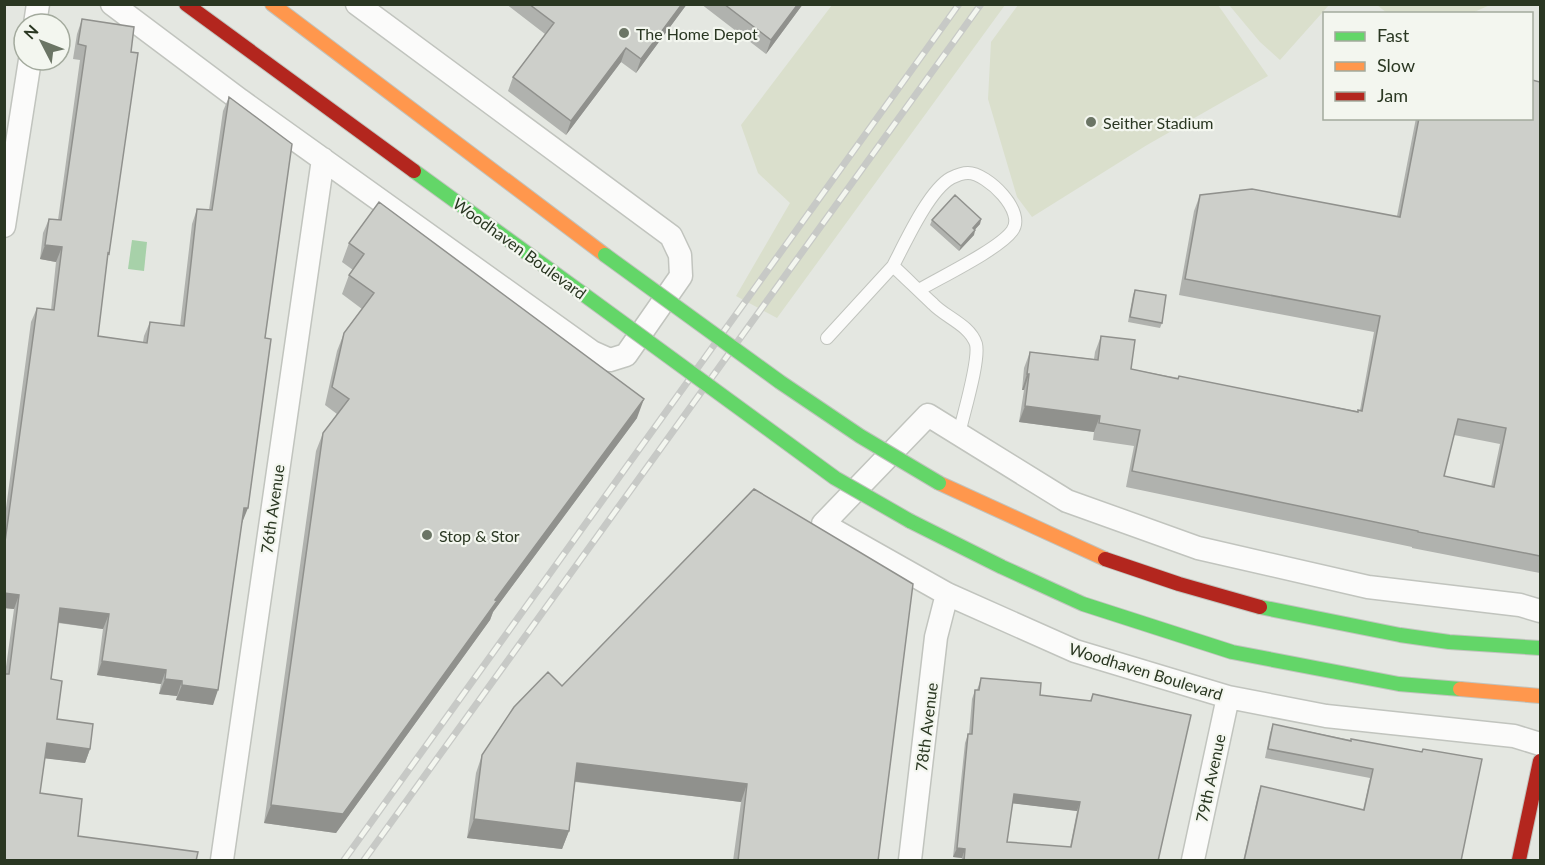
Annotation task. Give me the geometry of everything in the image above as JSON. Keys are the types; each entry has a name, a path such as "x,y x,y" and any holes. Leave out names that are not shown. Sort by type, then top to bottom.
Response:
{"main road":[{"name":"Woodhaven Boulevard","path":"186,4 762,426 835,478 910,521 1083,604 1232,652 1399,684 1540,696"},
{"path":"272,4 605,255 780,382 860,436 939,483 1103,558 1179,584 1256,606 1425,639 1540,648"},
{"path":"1519,861 1540,761"}],"street":[{"path":"112,4 592,352 610,360 626,356 681,276 680,255 671,236 357,4"},
{"path":"4,226 28,72"},
{"name":"76th Avenue","path":"222,861 323,159"},
{"name":"Woodhaven Boulevard","path":"1540,611 1520,605 1368,587 1198,548 1067,501 928,415 823,524 947,594 1075,651 1228,696 1326,716 1514,736 1540,744"},
{"name":"78th Avenue","path":"910,861 936,637 947,594"},
{"name":"79th Avenue","path":"1193,861 1228,696"}],"lane":[{"path":"827,338 893,266 934,192 949,179 969,172 984,178 1012,207 1016,218 1014,230 1000,243 919,290"},
{"path":"893,266 934,305 951,316 976,344 976,360 958,434"}],"shaded area":[{"path":"832,5 1005,5 777,318 736,296 790,203 758,173 741,125"},
{"name":"Seither Stadium","path":"1018,5 1218,5 1268,76 1147,145 1032,217 1017,197 988,99 991,42"},
{"path":"1229,5 1329,5 1280,60 1260,42"},
{"path":"1377,5 1490,5 1474,12 1386,12"},
{"path":"132,240 147,242 144,271 128,269"}],"building":[{"path":"529,4 682,4 641,59 626,48 571,121 513,77 554,23"},
{"path":"724,4 798,4 771,40"},
{"path":"82,19 134,27 131,52 138,53 98,336 147,343 150,322 184,326 197,209 212,210 229,97 292,144 265,338 271,339 248,508 244,508 218,690 182,685 182,681 165,679 166,670 102,661 109,614 60,608 51,679 62,681 57,719 93,724 90,749 47,743 40,793 82,799 78,836 198,852 196,861 4,861 4,674 9,674 19,595 4,593 4,549 37,308 54,310 62,247 45,245 49,219 61,220 86,46 78,44"},
{"path":"1533,80 1540,82 1540,556 1132,471 1140,430 1099,423 1100,416 1025,406 1030,352 1098,360 1101,336 1135,340 1131,369 1362,411 1380,316 1185,279 1200,195 1252,189 1400,217 1419,120 1533,120","holes":["1458,419 1506,428 1494,487 1444,476"]},
{"path":"955,195 981,219 961,246 932,220"},
{"name":"Stop & Stor","path":"379,202 644,399 495,600 497,601 343,814 271,805 323,433 349,399 332,387 344,333 374,293 349,275 364,254 349,243"},
{"path":"1135,290 1166,295 1162,323 1130,317"},
{"path":"754,489 913,584 878,861 738,861 747,784 577,763 569,831 474,819 482,755 514,707 548,672 562,686"},
{"path":"981,678 1041,683 1040,695 1091,701 1093,694 1191,715 1158,861 964,861 965,849 957,848 968,734 972,734 975,690 979,690","holes":["1014,794 1080,802 1071,847 1007,842"]},
{"path":"1273,724 1351,741 1351,739 1422,752 1423,749 1482,759 1461,861 1244,861 1261,786 1364,810 1373,769 1268,749"}],"railway":[{"path":"344,860 959,4"},
{"path":"364,860 981,4"}],"traffic: fast":[{"path":"414,171 579,291"},
{"path":"605,255 780,382 860,436 939,483"},
{"path":"579,291 835,478 910,521"},
{"path":"910,521 1083,604 1232,652 1399,684 1460,689"},
{"path":"1260,607 1400,635 1449,642 1540,648"}],"traffic: slow":[{"path":"272,4 605,255"},
{"path":"939,483 1105,559"},
{"path":"1460,689 1540,696"}],"traffic: jam":[{"path":"186,4 414,171"},
{"path":"1105,559 1179,584 1260,607"},
{"path":"1519,860 1540,761"}],"place":[{"name":"The Home Depot","path":"624,33"},
{"name":"Seither Stadium","path":"1091,122"},
{"name":"Stop & Stor","path":"427,535"}]}
